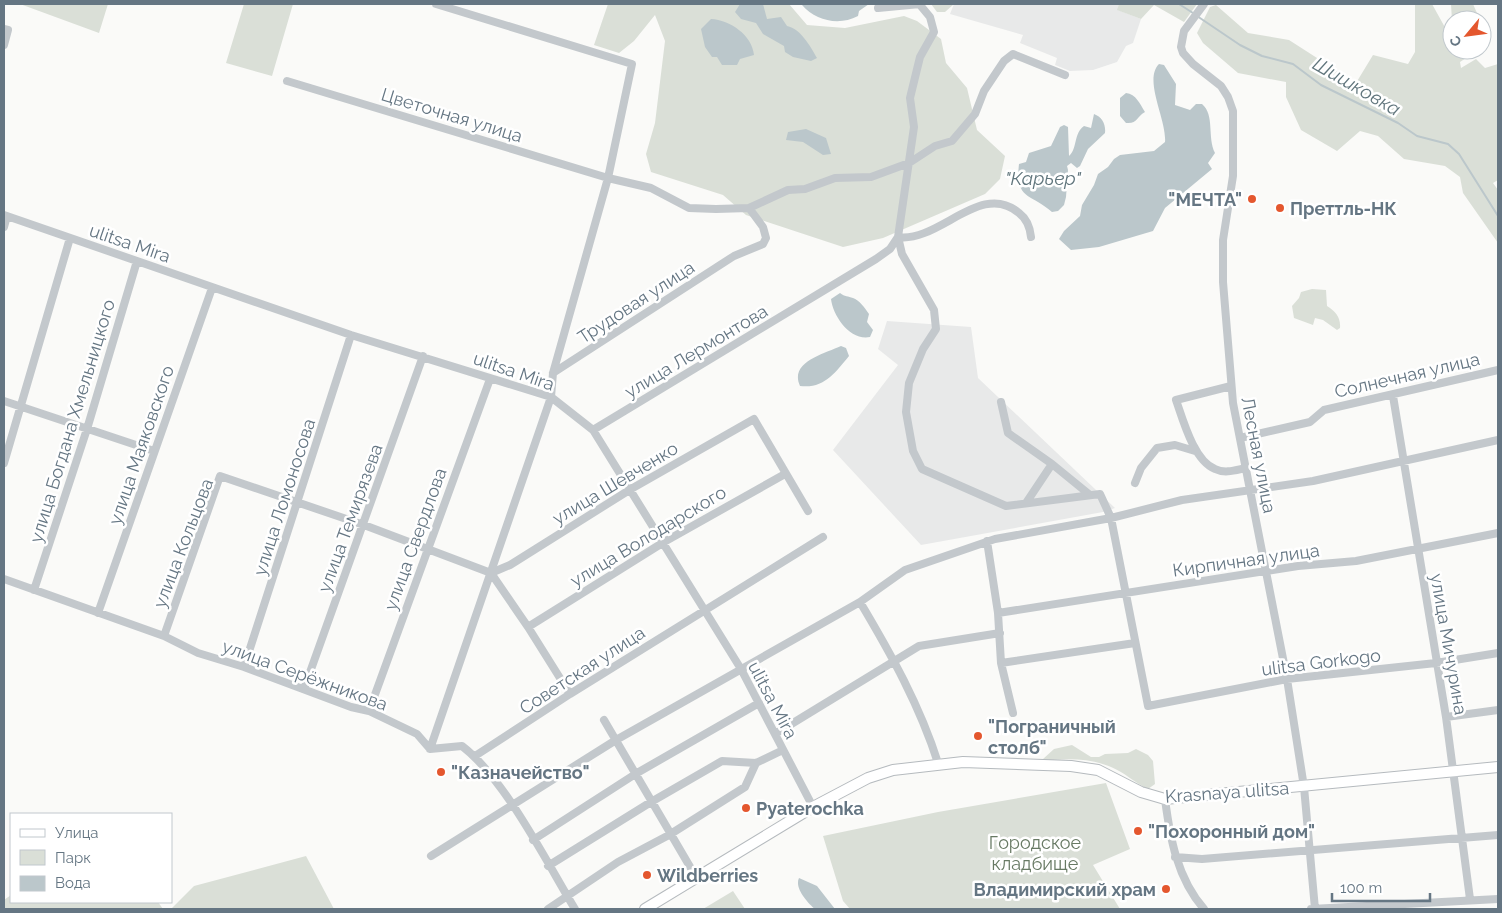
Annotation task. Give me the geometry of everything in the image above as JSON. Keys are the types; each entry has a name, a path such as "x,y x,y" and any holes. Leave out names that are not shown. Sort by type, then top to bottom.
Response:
{"main road":[{"name":"Krasnaya ulitsa","path":"644,909 814,807 868,778 902,769 938,763 963,762 1089,768 1098,770 1141,792 1165,799 1498,767"}],"street":[{"path":"436,4 460,7 632,64 608,178 553,373 551,397 430,750 462,746 475,756 512,807 574,909"},
{"path":"878,8 920,4 930,17 934,32 920,57 910,98 914,127 898,237 902,254 934,310 936,329 923,349 909,383 906,412 913,451 922,469 1006,506 1100,494 1111,518 1126,594 1135,643 1001,663"},
{"name":"Лесная улица","path":"1204,4 1184,31 1181,42 1183,53 1221,86 1228,97 1232,111 1233,176 1223,240 1223,282 1231,386 1287,679 1304,787 1314,909"},
{"path":"4,45 6,30"},
{"path":"749,208 788,190 805,189 835,178 871,177 909,163 935,146 952,141 974,114 984,91 1004,61 1013,54 1065,75"},
{"name":"Цветочная улица","path":"287,81 608,178 651,188 689,208 749,208"},
{"path":"898,237 910,239 976,208 996,202 1014,208 1023,216 1030,228 1031,236"},
{"name":"Трудовая улица","path":"553,373 734,256 763,244 766,238 763,227 749,208"},
{"path":"4,227 5,216"},
{"name":"ulitsa Mira","path":"5,216 351,335 551,397 593,430 741,669 814,807"},
{"name":"улица Лермонтова","path":"593,430 876,259 890,249 898,237"},
{"path":"4,463 70,238"},
{"name":"улица Богдана Хмельницкого","path":"34,590 87,429 137,261"},
{"name":"улица Маяковского","path":"98,613 212,288"},
{"name":"улица Ломоносова","path":"244,667 351,335"},
{"name":"улица Темирязева","path":"304,689 423,356"},
{"name":"Солнечная улица","path":"1240,438 1310,422 1324,410 1392,396 1498,370"},
{"name":"улица Свердлова","path":"369,711 490,379"},
{"path":"1194,451 1176,400 1231,386"},
{"name":"улица Мичурина","path":"1392,396 1455,771 1470,899"},
{"path":"4,401 154,451"},
{"path":"1001,402 1008,433 1052,464 1090,496"},
{"name":"улица Шевченко","path":"491,573 510,565 630,489 754,419 785,474"},
{"path":"431,856 512,807 616,740 860,602 905,570 987,541 1111,518 1182,500 1250,491 1498,440"},
{"path":"1135,483 1141,468 1157,448 1175,444 1194,451 1214,469 1228,472 1246,468"},
{"path":"1026,503 1052,464"},
{"path":"785,474 808,512"},
{"name":"улица Володарского","path":"528,627 664,542 785,474"},
{"name":"улица Кольцова","path":"164,636 220,476 298,503"},
{"path":"298,503 364,525 491,573 570,694"},
{"name":"Кирпичная улица","path":"998,613 1266,571 1356,561 1417,547 1498,533"},
{"name":"Советская улица","path":"475,756 705,609 823,537"},
{"path":"987,541 998,613 1001,663 1012,714"},
{"name":"улица Серёжникова","path":"4,579 164,636 198,653 244,667 351,707 369,711 417,734 430,750"},
{"path":"860,602 895,661 924,722 938,763"},
{"path":"775,734 919,646 1000,633"},
{"name":"ulitsa Gorkogo","path":"1135,643 1148,706 1287,679 1436,663 1498,653"},
{"path":"532,840 637,773 759,703"},
{"path":"1446,717 1498,710"},
{"path":"604,720 637,773 651,802 696,877"},
{"path":"548,866 651,802 722,761 756,763 783,750"},
{"path":"548,909 618,862 670,835 745,787 756,763"},
{"path":"1165,799 1175,857 1204,909"},
{"path":"1175,857 1202,859 1498,835"},
{"path":"1310,909 1498,898"}],"shaded area":[{"path":"954,4 1119,4 1118,10 1141,19 1133,43 1126,46 1117,62 1093,70 1070,71 1055,65 1057,58 1020,43 1023,35 950,14"},
{"path":"887,321 971,327 978,378 1115,508 1103,512 921,545 833,450 898,365 878,349"}],"green space":[{"path":"20,4 108,4 99,33"},
{"path":"244,4 293,4 272,76 226,63"},
{"path":"608,4 789,4 807,25 845,28 904,16 917,21 941,39 946,63 967,88 977,130 1005,156 1000,179 985,194 883,238 843,247 746,215 723,195 651,172 646,154 655,123 665,41 655,15 634,41 619,53 594,45"},
{"path":"931,4 954,4 945,12 937,12"},
{"path":"1119,4 1197,4 1184,22 1154,5 1141,19 1117,10"},
{"path":"1415,4 1432,4 1442,22 1442,60 1463,60 1460,62 1461,68 1474,60 1477,60 1485,68 1498,64 1498,180 1493,183 1498,190 1498,243 1463,193 1460,177 1445,166 1404,159 1378,136 1360,131 1337,151 1301,130 1286,97 1286,82 1238,73 1203,43 1197,33 1210,7 1216,5 1248,33 1289,40 1356,83 1373,55 1408,64 1415,52"},
{"path":"1451,4 1473,4 1476,10 1451,10"},
{"path":"1312,289 1326,290 1327,306 1335,312 1340,321 1340,328 1337,330 1323,320 1315,318 1313,325 1294,318 1292,306 1299,298 1301,292"},
{"path":"1072,745 1091,757 1128,753 1136,749 1148,755 1153,761 1155,784 1148,789 1116,769 1086,760 1061,759 1044,761 1043,759 1054,749"},
{"name":"Городское кладбище","path":"1106,783 1130,849 1093,865 1120,909 850,909 843,901 823,836 938,812"},
{"path":"306,856 334,909 171,909 194,886"},
{"path":"733,891 745,909 703,909"},
{"path":"10,896 10,903 159,903 163,909 4,909 4,900"}],"water":[{"path":"740,4 763,4 767,19 781,17 787,26 797,31 805,39 817,58 811,61 793,57 785,52 784,46 763,34 756,23 741,19 735,12"},
{"path":"869,4 859,11 858,16 843,21 821,18 802,5"},
{"path":"711,19 725,22 745,35 754,55 740,59 737,65 722,65 717,57 712,57 705,47 701,29"},
{"name":"\"Карьер\"","path":"1159,64 1164,65 1176,84 1175,105 1190,110 1196,104 1202,104 1206,109 1210,120 1211,140 1215,153 1208,163 1212,169 1165,208 1153,231 1099,247 1071,250 1059,239 1064,231 1080,216 1082,205 1098,174 1120,155 1154,151 1165,142 1165,133 1153,80"},
{"path":"1126,93 1135,97 1145,112 1130,123 1126,123 1120,116 1120,98"},
{"name":"\"Карьер\"","path":"1094,114 1103,121 1105,133 1088,149 1080,166 1077,168 1071,163 1067,166 1064,205 1058,211 1052,212 1022,190 1018,176 1019,164 1026,162 1029,153 1051,146 1060,127 1064,125 1068,127 1069,156 1074,149 1078,133 1081,129 1084,126 1091,128"},
{"path":"806,129 826,138 831,154 823,155 803,142 786,140 788,132"},
{"path":"840,293 857,300 869,314 867,322 873,330 870,337 856,335 849,331 839,320 832,306 831,299"},
{"path":"841,346 846,348 849,356 834,374 816,385 800,386 799,371 804,365 810,360"},
{"path":"799,878 817,886 835,909 815,909 800,891 798,886"}],"waterway":[{"name":"Шишковка","path":"1179,4 1193,13"},
{"name":"Шишковка","path":"1197,16 1240,45 1262,56 1293,64 1321,85 1398,123 1417,136 1448,144 1459,154 1498,216"}],"place":[{"name":"\"МЕЧТА\"","path":"1252,199"},
{"name":"Преттль-НК","path":"1280,208"},
{"name":"\"Пограничный столб\"","path":"978,736"},
{"name":"\"Казначейство\"","path":"441,772"},
{"name":"Pyaterochka","path":"746,808"},
{"name":"\"Похоронный дом\"","path":"1138,831"},
{"name":"Wildberries","path":"647,875"},
{"name":"Владимирский храм","path":"1166,889"}]}
